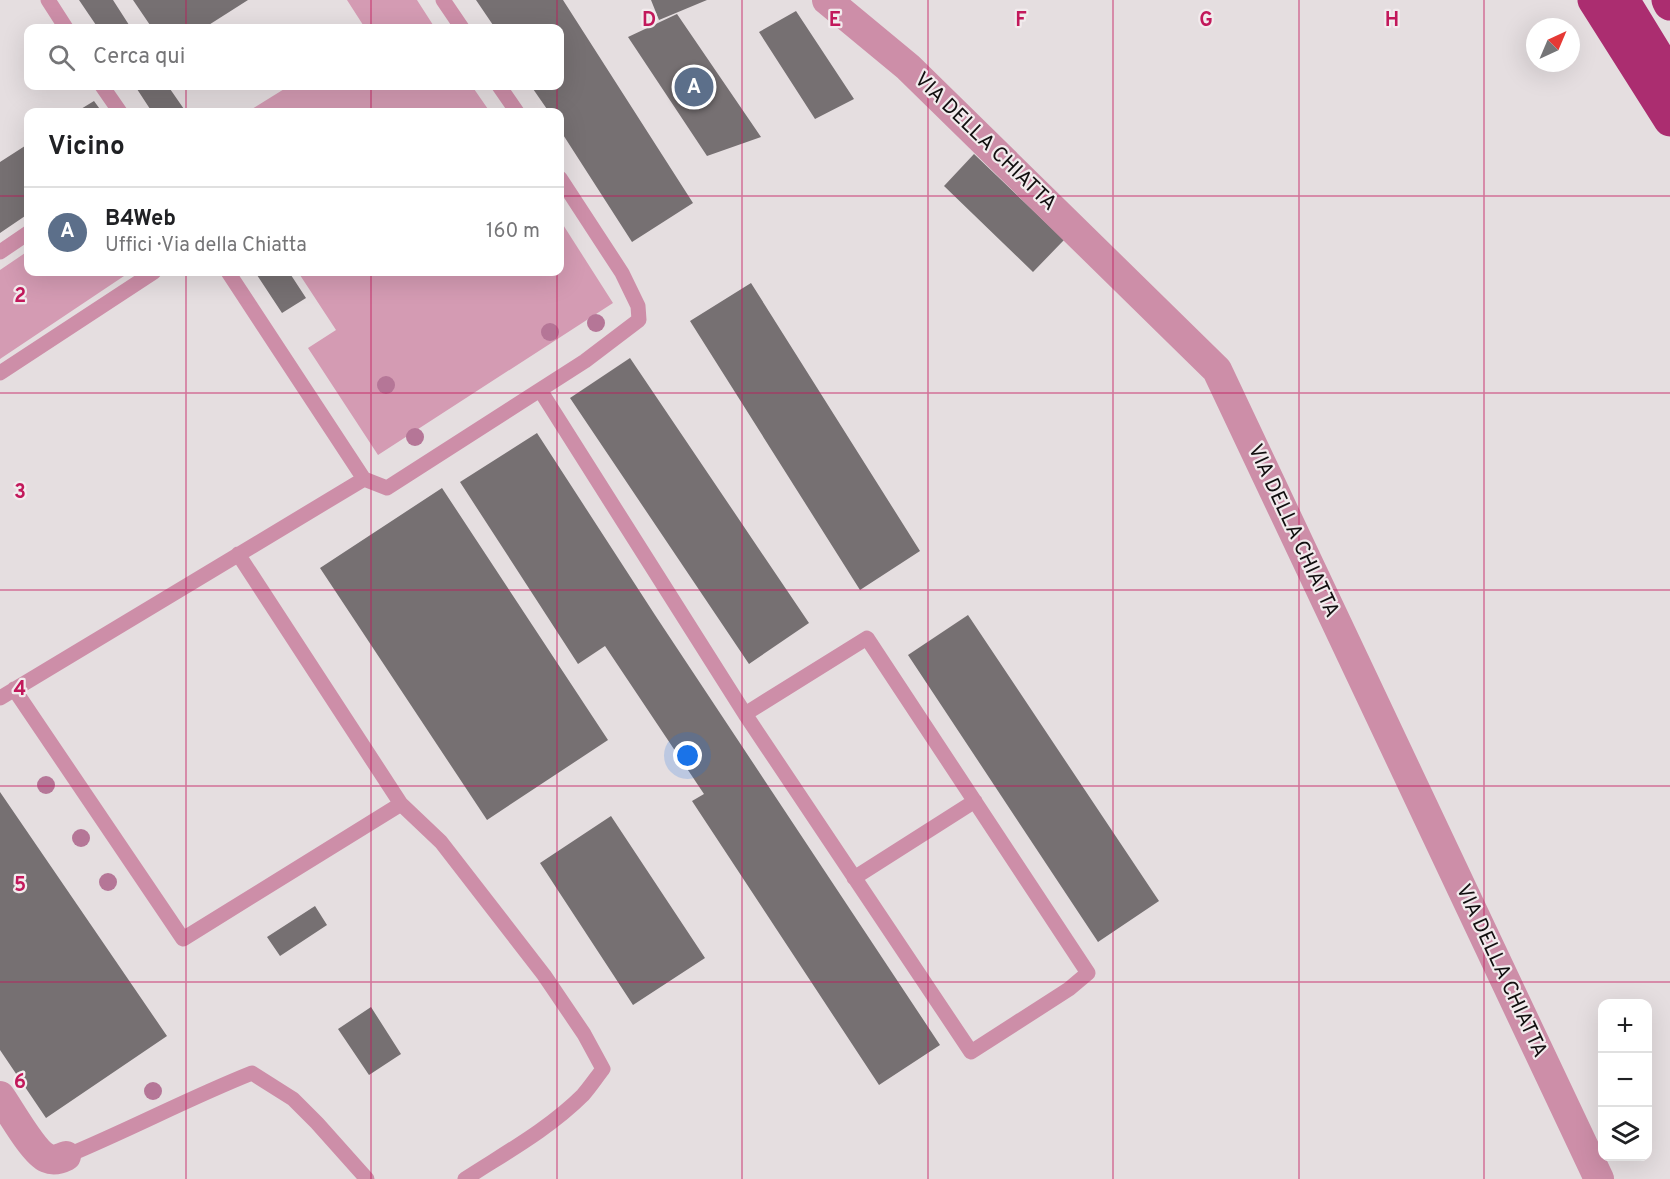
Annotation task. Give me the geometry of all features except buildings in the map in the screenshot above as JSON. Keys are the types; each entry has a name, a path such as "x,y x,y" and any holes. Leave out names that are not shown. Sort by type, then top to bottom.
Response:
{"highway":[{"path":"1594,0 1670,120"},
{"path":"1623,0 1670,77"},
{"path":"1668,0 1670,4"}],"street":[{"name":"VIA DELLA CHIATTA","path":"827,0 908,67 1217,370 1599,1179"},
{"path":"0,1096 38,1153 49,1160 58,1160 66,1156"}],"lane":[{"path":"48,0 63,24"},
{"path":"443,0 459,24"},
{"path":"105,90 117,108"},
{"path":"502,90 514,108"},
{"path":"231,276 364,479 387,488 585,361 639,320 638,306 622,273 564,184"},
{"path":"0,252 24,236"},
{"path":"0,373 148,276"},
{"path":"540,390 745,714 971,1052 1069,989 1088,973 867,638 745,714"},
{"path":"0,698 364,479"},
{"path":"238,554 401,804 441,842 544,975 584,1034 603,1070 583,1095 563,1112 465,1179"},
{"path":"14,689 183,939 401,804"},
{"path":"854,878 975,801"},
{"path":"66,1156 140,1125 252,1073 293,1099 367,1179"}],"shaded area":[{"path":"347,0 417,0 432,24 362,24"},
{"path":"283,90 475,90 487,108 253,108"},
{"path":"564,226 613,303 378,455 308,348 336,330 301,276 564,276"},
{"path":"24,254 24,276 124,276 0,359 0,270"}],"place":[{"name":"B4Web","path":"694,87"}]}
